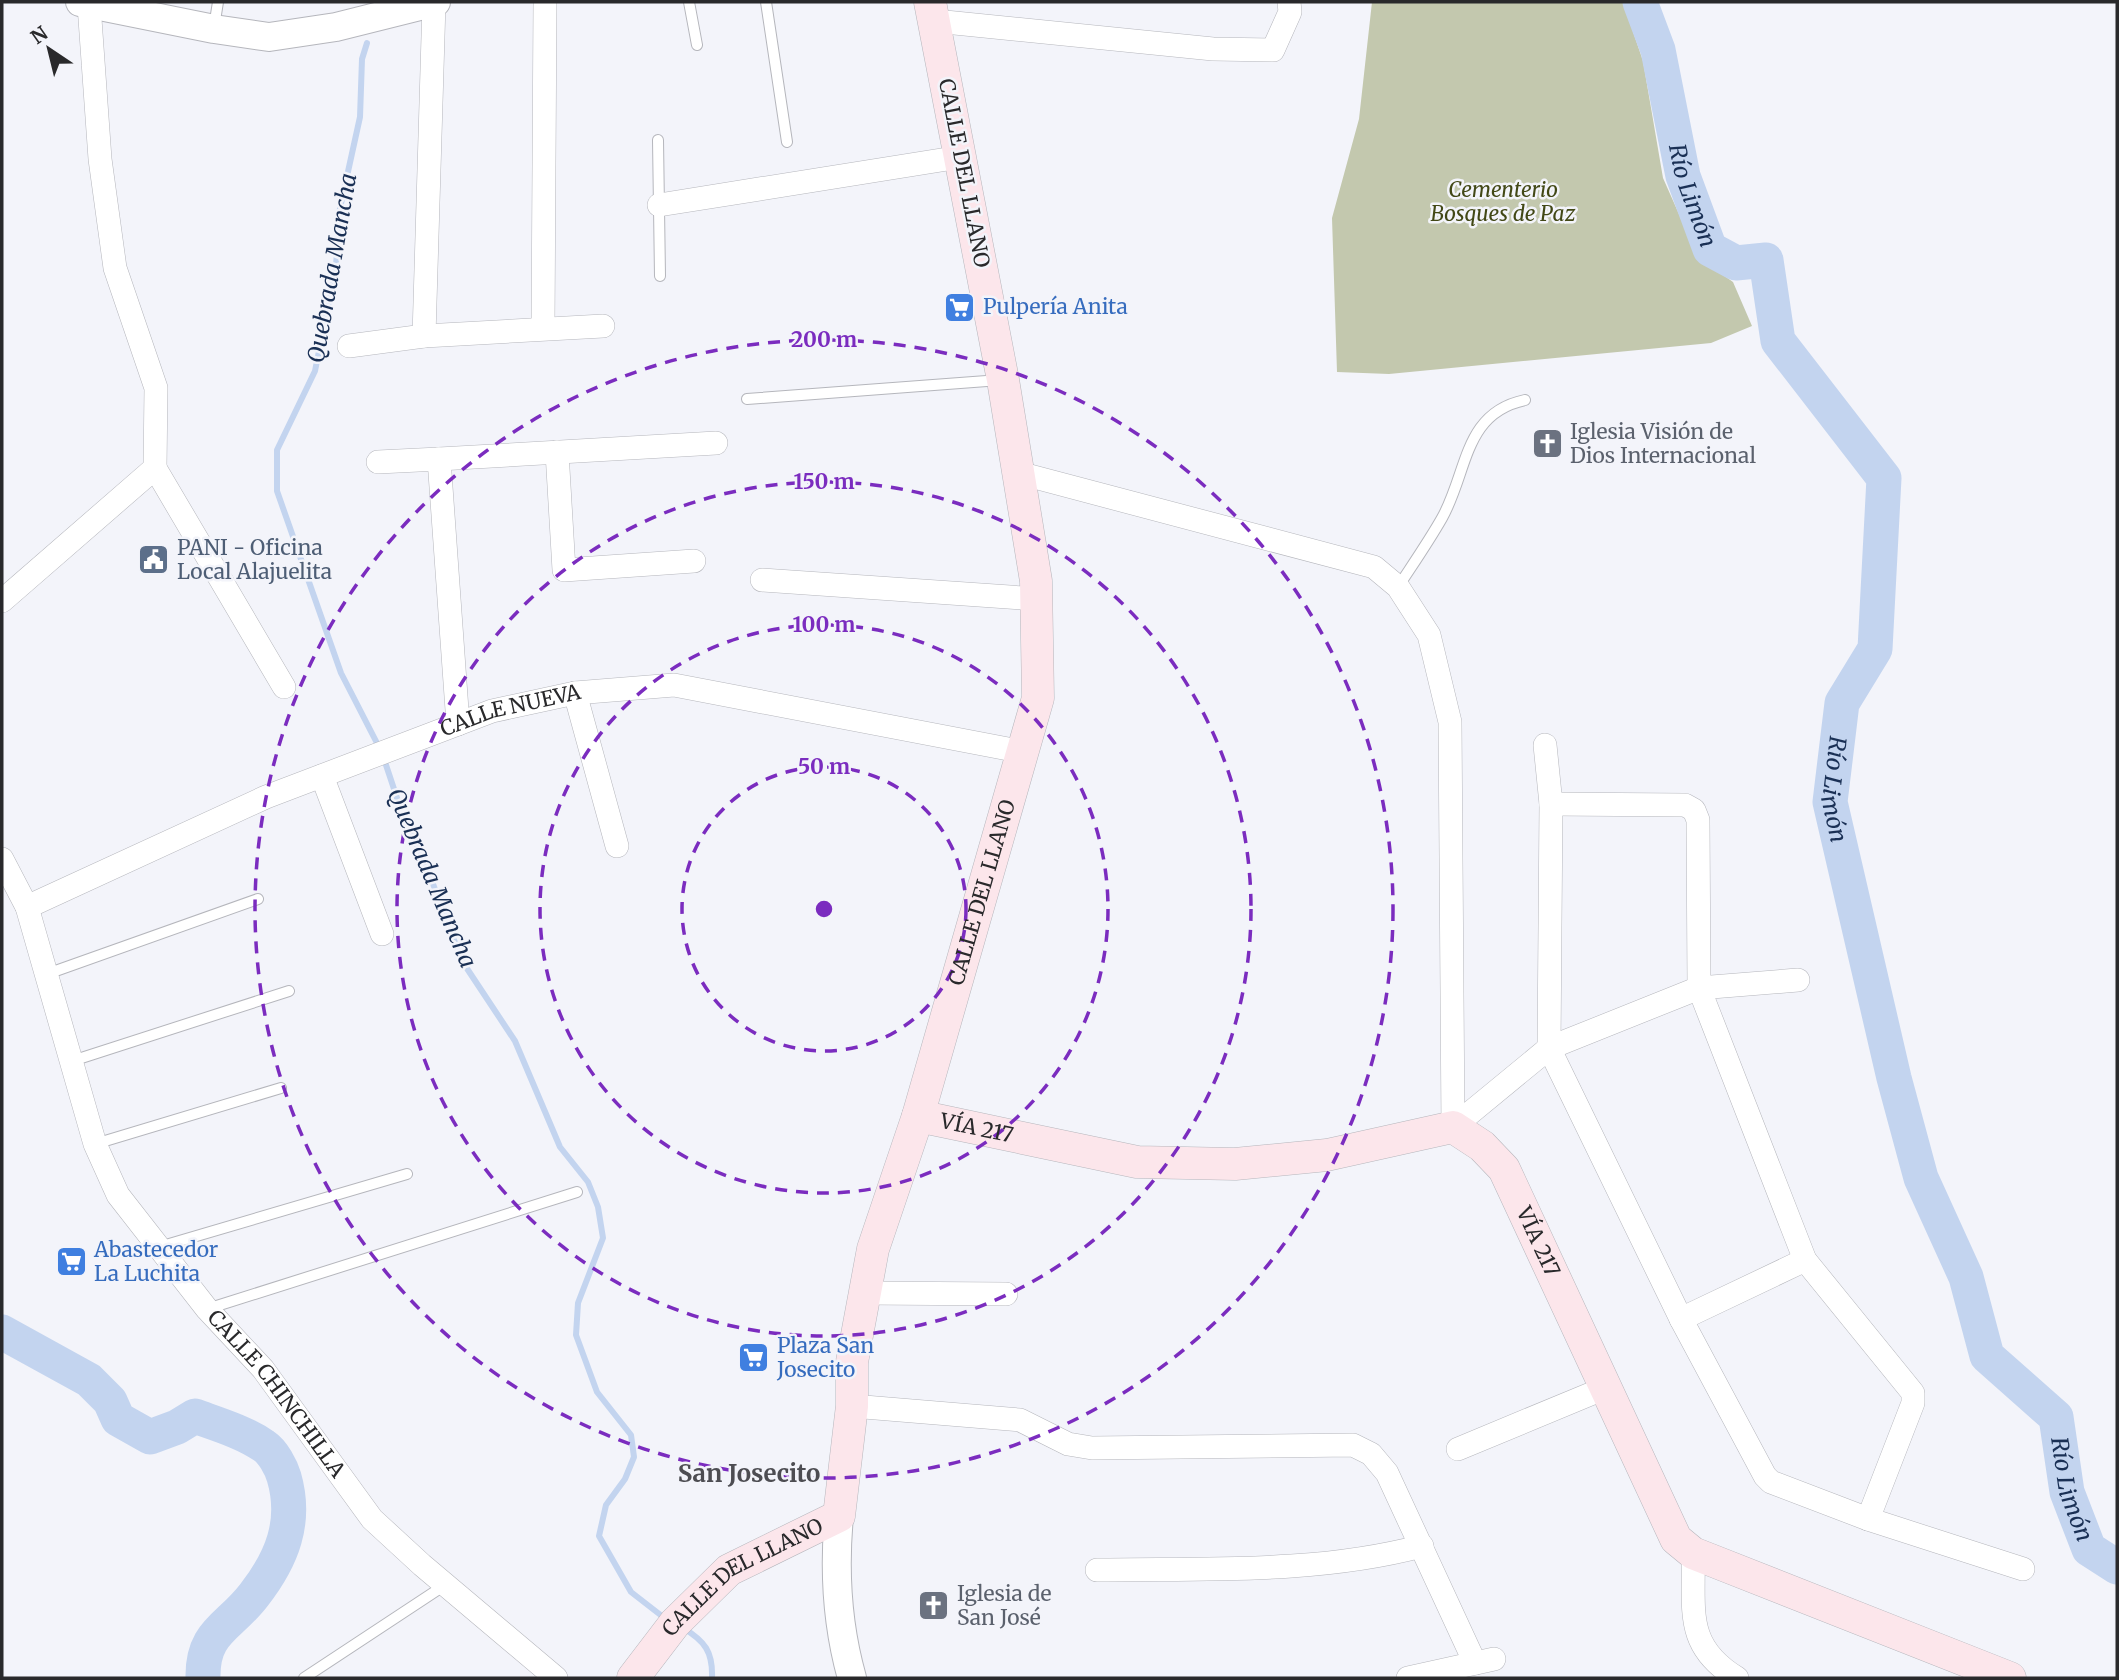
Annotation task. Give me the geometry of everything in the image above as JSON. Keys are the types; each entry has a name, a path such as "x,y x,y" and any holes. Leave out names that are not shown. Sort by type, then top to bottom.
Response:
{"main road":[{"name":"CALLE DEL LLANO","path":"633,1678 675,1623 729,1570 839,1516 852,1406 852,1362 873,1250 918,1116 1038,698 1038,598 1019,473 932,11"},
{"name":"VÍA 217","path":"918,1116 1137,1162 1235,1164 1327,1155 1453,1127 1482,1146 1504,1170 1676,1539 1693,1553 2010,1678"}],"street":[{"path":"284,687 155,468 156,388 115,268 100,159 85,3 216,15 269,37 336,27 435,2 424,336"},
{"path":"543,328 545,2"},
{"path":"932,11 1213,49 1273,50 1290,12 1289,2"},
{"path":"659,205 960,157"},
{"path":"349,346 424,336 603,326"},
{"path":"377,462 716,443"},
{"path":"557,452 564,570 694,561"},
{"path":"439,459 458,724"},
{"path":"2,601 155,468"},
{"path":"1019,473 1374,567 1398,587 1429,635 1450,722 1453,1127"},
{"path":"762,580 1038,598"},
{"name":"CALLE NUEVA","path":"27,906 266,797 492,711 575,693 674,685 1024,752"},
{"path":"575,693 617,846"},
{"path":"1545,745 1551,804 1549,1048 1681,1319 1771,1482 1868,1519 2023,1569"},
{"path":"322,776 382,934"},
{"path":"1551,804 1685,804 1694,810 1698,820 1699,988 1805,1260 1913,1392 1913,1403 1868,1519"},
{"name":"CALLE CHINCHILLA","path":"2,859 27,906 95,1144 118,1195 207,1309 263,1369 372,1519 555,1678"},
{"path":"1453,1127 1549,1048 1699,988 1798,980"},
{"path":"1681,1319 1805,1260"},
{"path":"865,1293 1006,1294"},
{"path":"1458,1449 1605,1388"},
{"path":"852,1406 1020,1420 1068,1444 1092,1447 1353,1445 1371,1454 1387,1473 1422,1546 1485,1661 1408,1678"},
{"path":"839,1516 835,1567 846,1657 852,1678"},
{"path":"1097,1570 1316,1565 1376,1559 1422,1546"},
{"path":"1693,1553 1696,1634 1715,1665 1737,1678"}],"lane":[{"path":"689,2 697,44"},
{"path":"766,2 787,142"},
{"path":"658,140 660,276"},
{"path":"747,399 1003,380"},
{"path":"1398,587 1443,516 1463,464 1483,423 1504,404 1525,400"},
{"path":"47,974 258,898"},
{"path":"72,1061 289,991"},
{"path":"95,1144 281,1087"},
{"path":"156,1247 407,1174"},
{"path":"207,1309 577,1192"},
{"path":"304,1678 445,1585"}],"green space":[{"name":"Cementerio Bosques de Paz","path":"1372,2 1623,2 1643,61 1663,178 1698,257 1733,282 1752,326 1711,343 1389,374 1337,372 1332,218 1359,119"}],"waterway":[{"name":"Río Limón","path":"1640,2 1658,50 1683,176 1710,249 1736,263 1766,260 1778,341 1884,478 1875,649 1842,703 1830,802 1894,1078 1921,1178 1966,1277 1987,1356 2056,1417 2067,1492 2089,1549 2117,1567"},
{"name":"Quebrada Mancha","path":"367,43 362,59 360,117 340,208 336,266 315,371 277,450 277,491 341,673 380,749"},
{"name":"Quebrada Mancha","path":"384,759 404,819 424,860 462,961 515,1041 560,1147 588,1182 598,1207 603,1238 578,1303 576,1335 597,1392 631,1435 634,1457 625,1479 606,1505 599,1536 631,1592 667,1620"},
{"path":"2,1332 89,1380 110,1401 118,1419 150,1437 177,1427 195,1416 256,1441 276,1460 284,1477 289,1509 288,1525 279,1554 254,1595 212,1640 204,1662 203,1678"},
{"name":"Quebrada Mancha","path":"683,1628 706,1648 711,1661 712,1678"}],"place":[{"name":"Pulpería Anita","path":"960,307"},
{"name":"Iglesia Visión de Dios Internacional","path":"1547,444"},
{"name":"PANI - Oficina Local Alajuelita","path":"154,560"},
{"name":"Abastecedor La Luchita","path":"71,1262"},
{"name":"Plaza San Josecito","path":"754,1358"},
{"name":"Iglesia de San José","path":"934,1606"}],"district":[{"name":"San Josecito","path":"749,1474"}]}
